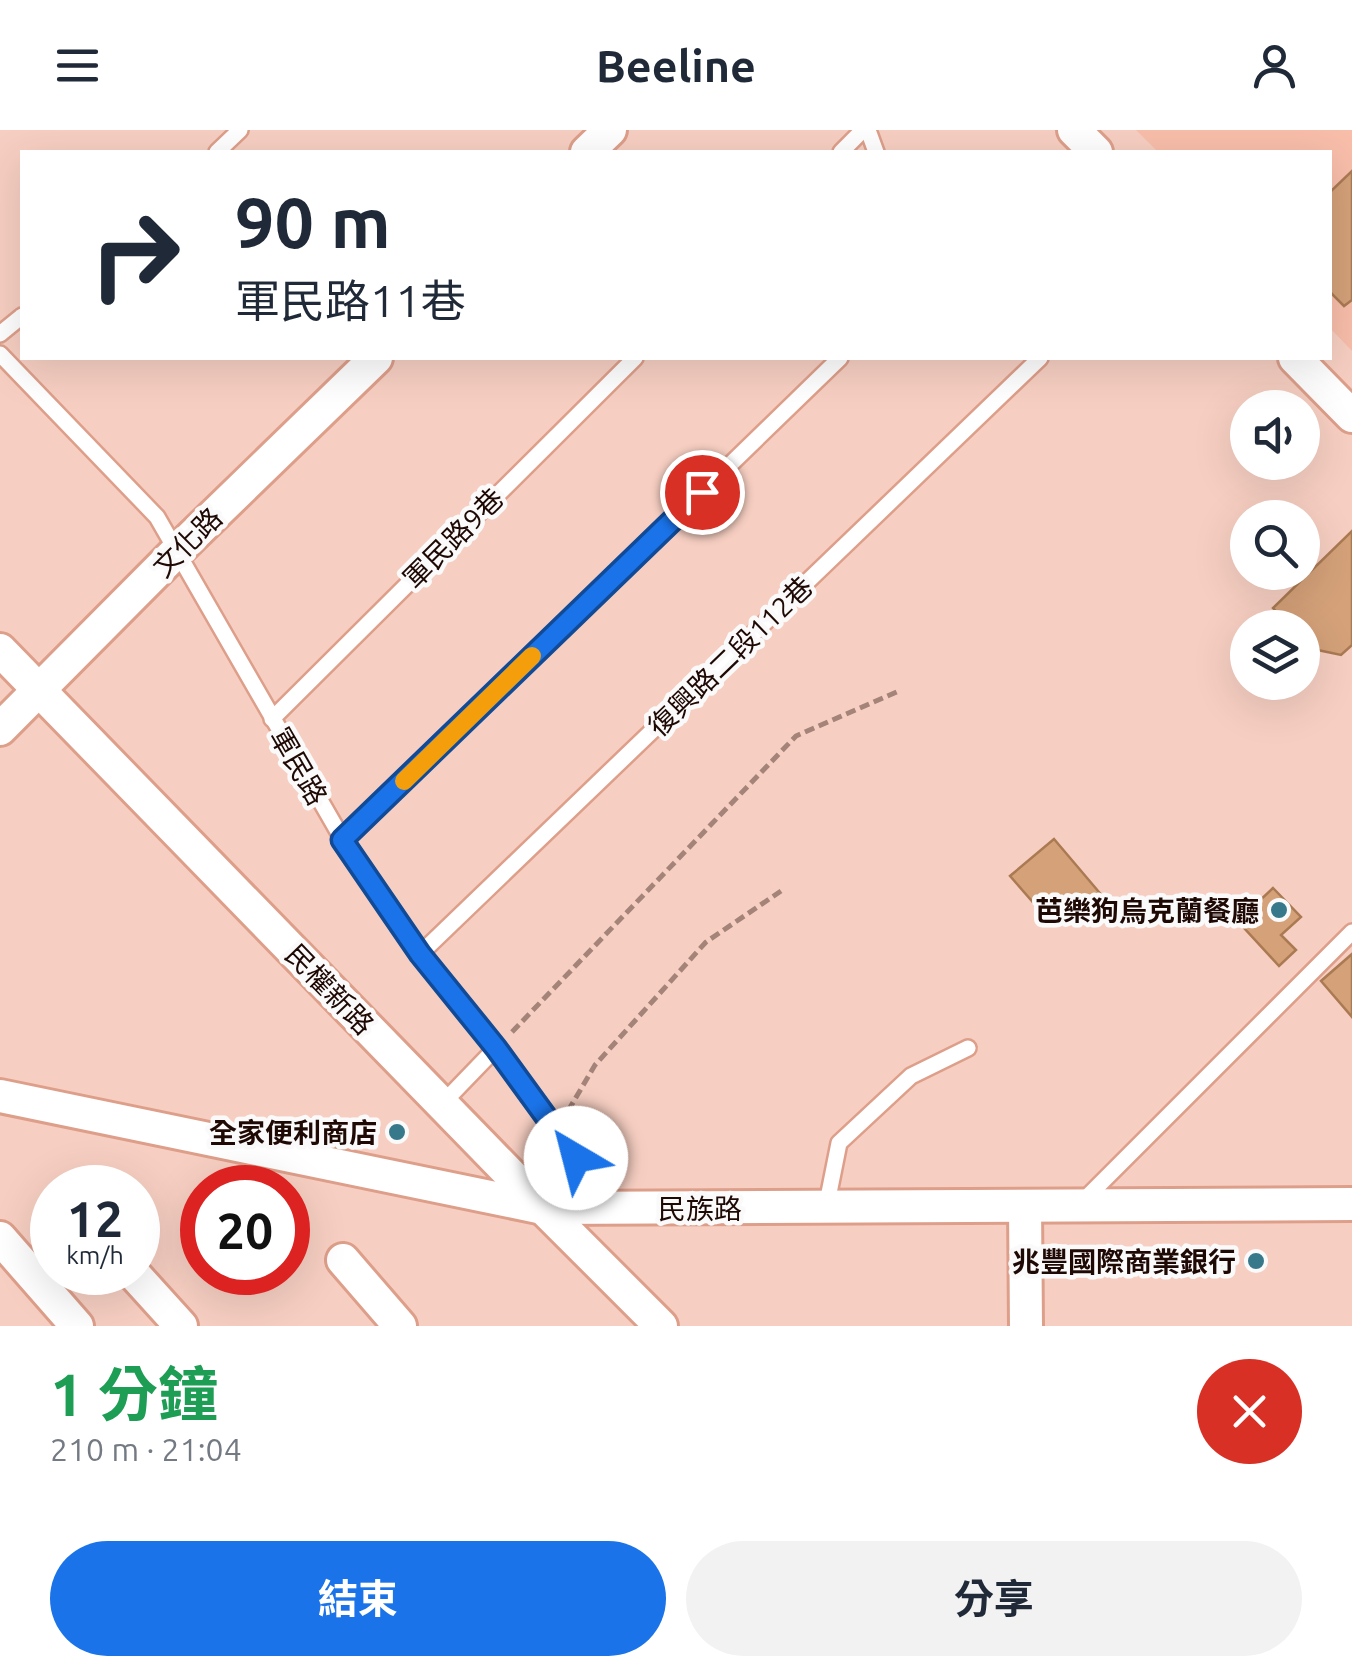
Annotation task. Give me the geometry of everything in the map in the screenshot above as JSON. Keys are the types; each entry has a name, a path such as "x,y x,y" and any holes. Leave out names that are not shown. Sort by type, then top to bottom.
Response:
{"street":[{"path":"589,150 610,130"},
{"path":"1074,130 1094,150"},
{"name":"文化路","path":"0,729 374,360"},
{"path":"1298,360 1352,416"},
{"name":"民權新路","path":"0,650 661,1326"},
{"name":"民族路","path":"0,1096 542,1208 1352,1204"},
{"path":"1025,1206 1026,1326"},
{"path":"0,1238 77,1326"},
{"path":"343,1260 400,1326"},
{"path":"154,1295 181,1326"}],"lane":[{"path":"220,150 240,130"},
{"path":"843,150 866,130"},
{"path":"0,334 20,318"},
{"name":"軍民路","path":"0,354 157,517 342,840 420,954 496,1048 596,1185 542,1208"},
{"name":"軍民路9巷","path":"272,719 633,360"},
{"path":"342,840 838,360"},
{"name":"復興路二段112巷","path":"420,954 1038,360"},
{"path":"1080,1205 1352,932"},
{"path":"442,1104 496,1048"},
{"path":"826,1208 838,1143 912,1076 968,1048"}],"path":[{"path":"496,1048 796,736 899,691"},
{"path":"556,1131 595,1065 706,942 781,890"}],"shaded area":[{"path":"1136,130 1352,130 1352,351 1332,330 1332,150 1156,150"}],"building":[{"path":"1352,171 1352,300 1344,306 1332,294 1332,190"},
{"path":"1352,531 1352,645 1341,655 1320,650 1320,610 1273,608 1291,590 1320,590 1320,562"},
{"path":"1054,839 1110,905 1086,925 1063,899 1044,915 1010,876"},
{"path":"1273,888 1301,917 1281,935 1296,950 1279,966 1233,916 1249,901 1254,906"},
{"path":"1352,954 1352,1017 1321,981"}],"slow traffic":[{"path":"404,781 532,656"}],"place":[{"name":"芭樂狗烏克蘭餐廳","path":"1279,910"},
{"name":"全家便利商店","path":"397,1132"},
{"name":"兆豐國際商業銀行","path":"1256,1261"}],"route":[{"path":"576,1158 496,1048 420,954 342,840 702,492"}]}
